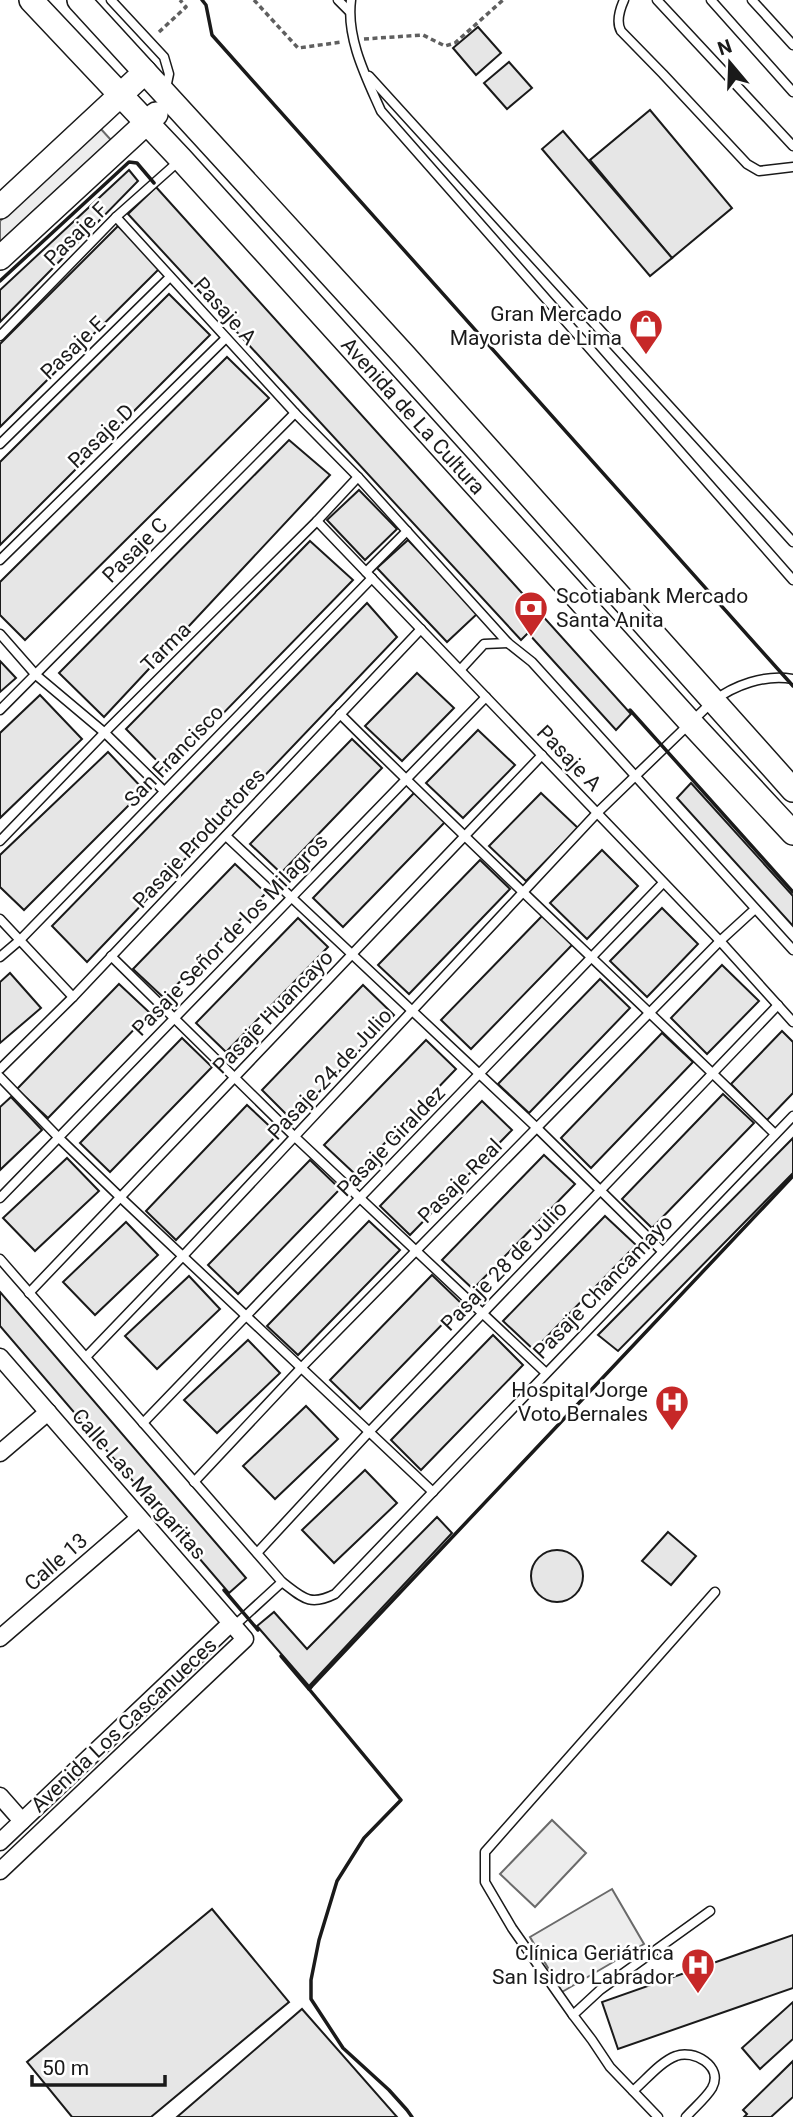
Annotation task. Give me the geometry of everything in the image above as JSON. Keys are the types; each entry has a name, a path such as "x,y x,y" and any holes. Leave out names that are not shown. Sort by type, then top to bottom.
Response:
{"main road":[{"name":"Avenida de La Cultura","path":"31,0 181,159 793,833"},
{"name":"Avenida de La Cultura","path":"79,0 404,355 793,790"},
{"path":"0,207 145,72"},
{"path":"0,258 146,123 168,97"}],"street":[{"name":"Calle Las Margaritas","path":"0,1357 245,1639"},
{"path":"0,1453 48,1412"},
{"name":"Calle 13","path":"0,1638 139,1518"},
{"name":"Avenida Los Cascanueces","path":"0,1842 233,1625"},
{"name":"Avenida Los Cascanueces","path":"0,1871 245,1639"},
{"path":"166,1685 181,1700"},
{"path":"105,1743 120,1758"},
{"path":"0,1796 22,1821"}],"lane":[{"path":"111,0 163,57 169,74 168,97"},
{"path":"338,0 349,11"},
{"path":"351,0 349,11 363,69 382,111 793,580"},
{"path":"624,0 618,26 621,31 747,164 759,171 793,167"},
{"path":"657,0 793,146"},
{"path":"711,0 793,92"},
{"path":"752,0 793,45"},
{"path":"363,69 793,542"},
{"name":"Pasaje F","path":"0,336 116,217 181,159"},
{"name":"Pasaje A","path":"116,217 508,643 532,662 793,950"},
{"name":"Pasaje E","path":"0,444 170,276"},
{"name":"Pasaje D","path":"0,560 226,338"},
{"name":"Pasaje C","path":"0,710 295,413"},
{"name":"Tarma","path":"0,841 358,477"},
{"name":"Pasaje A","path":"317,521 720,941 793,1021"},
{"name":"San Francisco","path":"0,957 20,940 164,791 369,575 407,531"},
{"name":"Pasaje Productores","path":"0,1069 73,997 421,629"},
{"path":"0,634 36,675 105,733 164,791"},
{"path":"461,669 484,644 508,643"},
{"name":"Pasaje 24 de Julio","path":"86,1357 597,813 712,702 728,690 749,682 793,679"},
{"name":"Pasaje Señor de los Milagros","path":"0,1198 486,697"},
{"path":"340,714 405,780 775,1134"},
{"name":"Pasaje Huancayo","path":"29,1293 542,755"},
{"path":"226,836 537,1128 662,1251"},
{"name":"Pasaje Giraldez","path":"143,1423 663,883"},
{"name":"Pasaje Real","path":"194,1482 301,1368 720,941 755,909"},
{"path":"0,919 73,997"},
{"path":"111,956 295,1137 546,1373"},
{"name":"Pasaje 28 de Julio","path":"257,1553 369,1432 778,1005"},
{"path":"0,1076 58,1138 120,1198 433,1492"},
{"name":"Pasaje Chancamayo","path":"282,1581 305,1600 321,1601 335,1594 793,1116"},
{"path":"0,1259 282,1581 233,1625"},
{"path":"659,2117 610,2067 512,1928 485,1882 485,1852 715,1592"},
{"path":"573,2015 600,1990 710,1911"},
{"path":"633,2091 669,2059 679,2054 691,2053 702,2058 714,2077 713,2086 686,2117"}],"path":[{"path":"150,41 186,7 180,0"},
{"path":"254,0 298,48 423,35 445,46 455,43 503,0"}],"shaded area":[{"path":"100,128 111,140 0,242 0,221"},
{"path":"552,1820 586,1853 535,1907 500,1874"},
{"path":"612,1889 644,1944 562,1992 530,1937"}],"building":[{"path":"478,27 501,53 476,75 453,48"},
{"path":"509,62 532,88 507,109 484,83"},
{"path":"650,110 732,208 672,258 590,160"},
{"path":"563,131 672,258 650,276 542,149"},
{"path":"129,170 138,181 0,322 0,290"},
{"path":"156,187 631,714 616,730 528,633 521,640 128,214"},
{"path":"118,226 160,268 0,427 0,344"},
{"path":"169,294 210,335 0,545 0,462"},
{"path":"227,357 269,398 25,640 0,615 0,582"},
{"path":"289,440 330,475 104,717 59,673"},
{"path":"359,490 397,529 365,560 327,520"},
{"path":"408,540 478,613 447,642 377,568"},
{"path":"310,541 353,580 167,771 126,729"},
{"path":"367,603 397,637 87,962 52,926"},
{"path":"0,661 16,678 0,692"},
{"path":"417,673 454,708 402,761 365,726"},
{"path":"40,695 82,739 0,818 0,733"},
{"path":"478,730 515,765 463,818 426,783"},
{"path":"352,739 382,768 281,873 250,844"},
{"path":"108,752 144,790 24,910 0,887 0,855"},
{"path":"691,783 793,896 793,926 677,798"},
{"path":"414,793 445,822 343,927 313,898"},
{"path":"541,793 578,828 526,881 489,846"},
{"path":"602,850 638,886 587,939 550,903"},
{"path":"480,860 510,889 409,994 378,965"},
{"path":"235,864 266,893 164,998 133,969"},
{"path":"662,908 698,944 647,997 610,961"},
{"path":"543,915 573,944 471,1049 441,1020"},
{"path":"298,918 328,947 226,1052 196,1023"},
{"path":"722,965 759,1001 707,1054 671,1018"},
{"path":"10,973 41,1008 0,1043 0,982"},
{"path":"600,979 630,1008 529,1113 498,1084"},
{"path":"119,984 150,1013 48,1118 17,1089"},
{"path":"363,985 394,1015 292,1120 262,1090"},
{"path":"782,1031 793,1042 793,1093 767,1120 731,1084"},
{"path":"662,1033 693,1062 591,1168 561,1138"},
{"path":"182,1038 212,1067 110,1172 80,1143"},
{"path":"426,1040 456,1069 355,1174 324,1145"},
{"path":"723,1094 754,1123 652,1228 622,1199"},
{"path":"11,1097 42,1130 0,1170 0,1107"},
{"path":"482,1101 512,1130 410,1235 380,1206"},
{"path":"247,1105 278,1134 176,1240 146,1211"},
{"path":"793,1138 793,1173 618,1351 598,1335"},
{"path":"544,1155 575,1184 473,1289 442,1260"},
{"path":"67,1158 99,1191 35,1251 3,1218"},
{"path":"310,1160 340,1189 238,1294 208,1265"},
{"path":"605,1216 636,1245 534,1350 503,1321"},
{"path":"369,1221 400,1250 298,1355 267,1326"},
{"path":"126,1222 158,1255 95,1315 63,1282"},
{"path":"432,1275 462,1304 360,1409 330,1380"},
{"path":"189,1276 220,1309 157,1369 125,1336"},
{"path":"0,1292 246,1578 229,1593 0,1326"},
{"path":"493,1335 523,1365 421,1470 391,1440"},
{"path":"248,1340 280,1373 217,1433 184,1400"},
{"path":"306,1406 338,1439 275,1499 243,1466"},
{"path":"365,1470 397,1503 334,1563 302,1530"},
{"path":"437,1517 452,1533 309,1686 257,1626 274,1612 307,1649"},
{"path":"668,1532 696,1556 671,1585 642,1561"},
{"path":"557,1550 576,1557 583,1576 576,1595 557,1602 538,1595 531,1576 538,1557"},
{"path":"212,1909 289,2002 151,2117 72,2117 27,2062"},
{"name":"Clínica Geriátrica San Isidro Labrador","path":"793,1935 793,1988 618,2049 602,2002"},
{"path":"793,2002 793,2039 760,2069 742,2048"},
{"path":"302,2009 397,2117 177,2117"},
{"path":"793,2061 793,2097 771,2117 744,2117 747,2114 743,2110"}],"wall":[{"path":"202,0 206,5 212,35 793,686"},
{"path":"0,281 129,162 137,163 154,183"},
{"path":"630,710 793,892"},
{"path":"412,2117 389,2090 343,2048 311,1999 311,1980 319,1940 337,1881 364,1838 401,1800 309,1689 793,1176"},
{"path":"224,1590 258,1630"},
{"path":"281,1656 309,1689 311,1687"}],"place":[{"name":"Gran Mercado Mayorista de Lima","path":"646,356"},
{"name":"Scotiabank Mercado Santa Anita","path":"531,638"},
{"name":"Hospital Jorge Voto Bernales","path":"672,1432"},
{"name":"Clínica Geriátrica San Isidro Labrador","path":"698,1995"}]}
